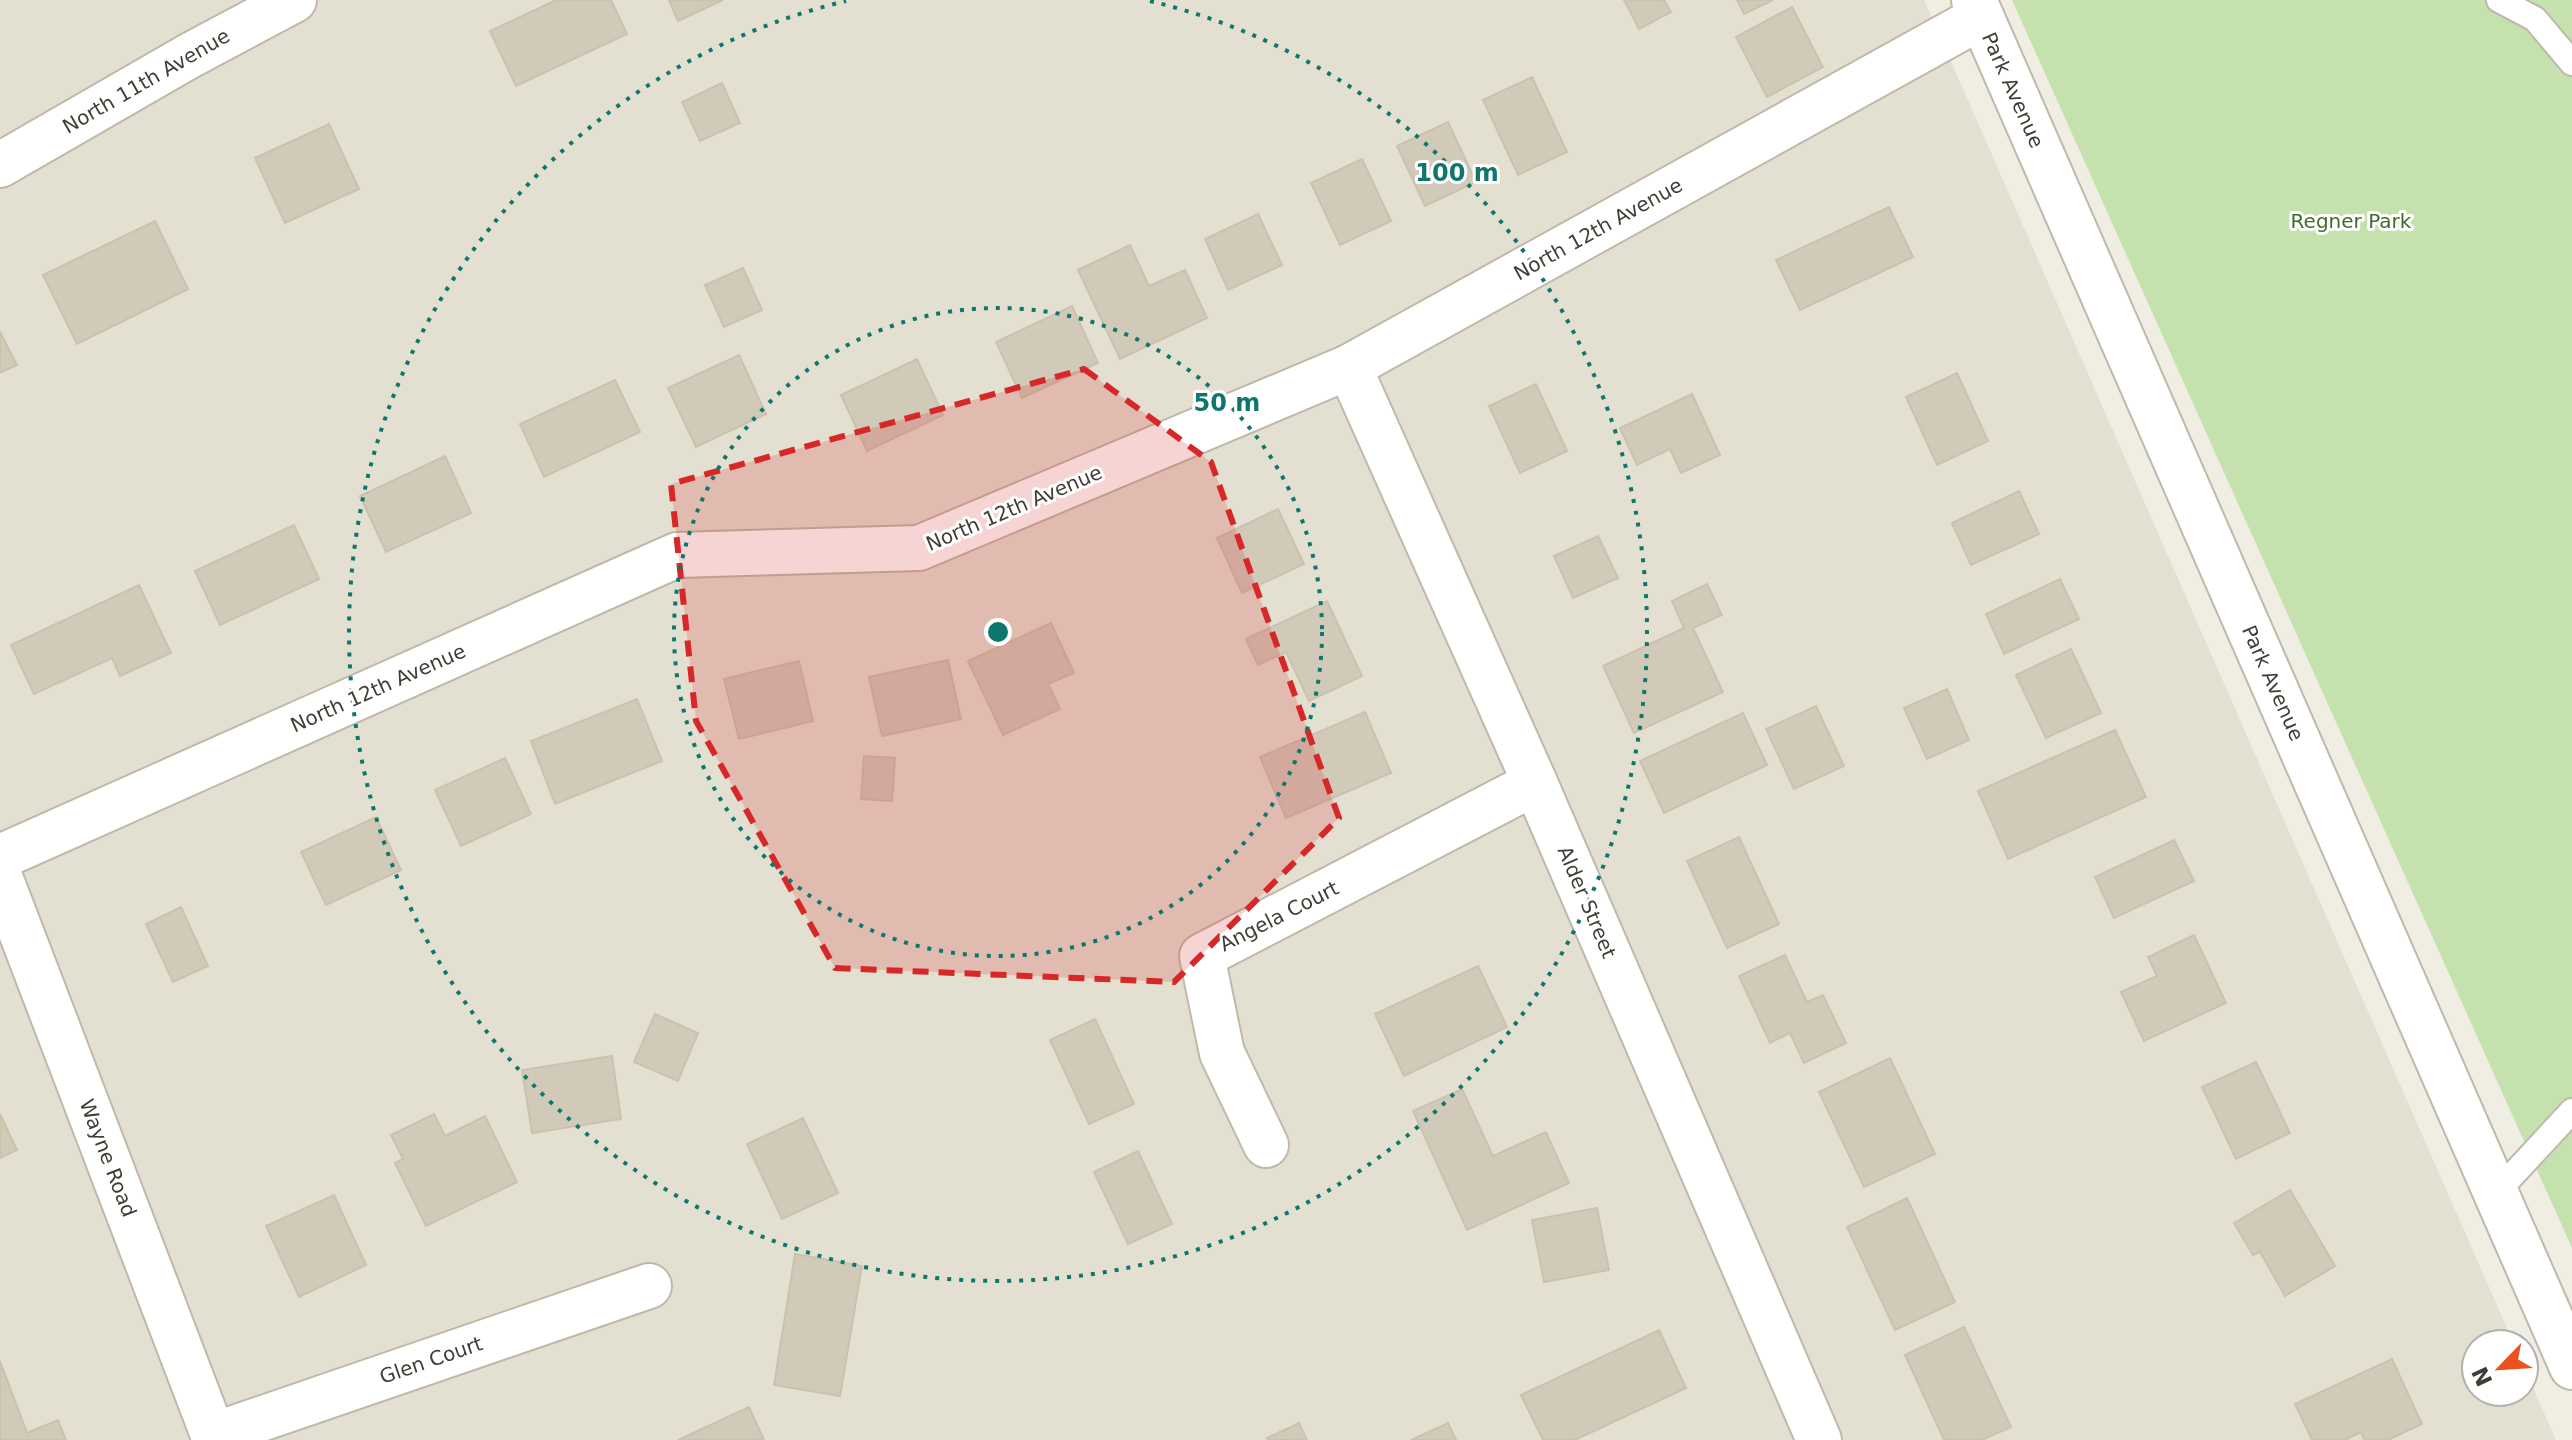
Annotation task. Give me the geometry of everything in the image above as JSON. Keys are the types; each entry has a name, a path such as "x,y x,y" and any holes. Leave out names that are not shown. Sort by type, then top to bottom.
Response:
{"street":[{"name":"North 11th Avenue","path":"0,165 189,56 294,0"},
{"name":"North 12th Avenue","path":"0,857 677,555 919,548 1349,367 1978,8"},
{"name":"Park Avenue","path":"1978,8 2572,1367"},
{"name":"Alder Street","path":"1349,367 1535,783 1812,1438"},
{"name":"Angela Court","path":"1266,1145 1222,1053 1202,956 1535,783"},
{"name":"Wayne Road","path":"0,877 215,1437"},
{"name":"Glen Court","path":"215,1437 649,1286"}],"lane":[{"path":"2499,0 2535,19 2572,63"},
{"path":"2496,1193 2572,1111"}],"highlighted area":[{"path":"1084,369 1211,462 1339,818 1174,982 835,968 696,721 671,484"}],"shaded area":[{"path":"0,0 1924,0 2507,1328 2460,1328 2460,1408 2540,1408 2540,1404 2556,1440 0,1440"}],"green space":[{"name":"Regner Park","path":"2012,0 2572,0 2572,1248"}],"building":[{"path":"556,0 611,0 627,34 516,86 490,31"},
{"path":"669,0 723,0 678,21"},
{"path":"1624,0 1664,0 1671,12 1639,29"},
{"path":"1737,0 1773,0 1744,14"},
{"path":"1792,7 1823,67 1767,97 1736,37"},
{"path":"1532,77 1567,152 1518,175 1483,100"},
{"path":"722,83 740,123 700,141 682,102"},
{"path":"1448,122 1476,182 1425,206 1397,146"},
{"path":"329,124 359,189 285,223 255,158"},
{"path":"1362,159 1391,221 1340,245 1311,183"},
{"path":"1889,207 1913,257 1800,310 1776,260"},
{"path":"1258,214 1282,265 1228,290 1205,239"},
{"path":"155,221 188,289 77,344 43,275"},
{"path":"1130,245 1149,286 1185,270 1207,318 1120,359 1078,270"},
{"path":"743,268 762,310 724,327 705,285"},
{"path":"1072,306 1098,363 1022,398 996,342"},
{"path":"0,332 17,365 0,373"},
{"path":"739,355 766,414 696,447 668,388"},
{"path":"917,359 943,415 867,451 841,395"},
{"path":"1957,373 1988,441 1937,465 1906,397"},
{"path":"615,380 640,432 544,477 520,424"},
{"path":"1536,384 1567,451 1520,473 1489,406"},
{"path":"1692,394 1720,455 1681,473 1670,449 1637,465 1620,428"},
{"path":"445,456 471,513 386,552 360,496"},
{"path":"2019,491 2039,534 1971,565 1952,523"},
{"path":"1278,509 1304,564 1242,593 1217,538"},
{"path":"294,525 319,579 220,625 195,571"},
{"path":"1598,536 1618,578 1573,598 1554,556"},
{"path":"2060,579 2079,619 2004,654 1986,614"},
{"path":"1707,584 1722,615 1693,628 1723,692 1634,733 1603,666 1684,628 1672,601"},
{"path":"139,585 171,653 120,676 112,658 34,694 11,645"},
{"path":"1327,601 1362,676 1309,701 1286,652 1258,665 1246,639"},
{"path":"1051,623 1074,673 1048,684 1060,709 1003,735 968,661"},
{"path":"2071,649 2101,713 2046,738 2016,675"},
{"path":"948,660 961,719 882,736 869,677"},
{"path":"799,661 813,721 739,739 724,679"},
{"path":"1947,689 1969,740 1927,759 1904,708"},
{"path":"637,699 662,761 555,804 531,741"},
{"path":"1816,706 1844,766 1794,789 1766,729"},
{"path":"1365,712 1391,773 1286,818 1260,757"},
{"path":"1743,713 1767,765 1664,813 1640,761"},
{"path":"2115,730 2146,797 2008,859 1978,791"},
{"path":"864,756 895,758 892,801 861,799"},
{"path":"505,758 531,814 461,846 435,790"},
{"path":"376,817 401,870 326,905 301,852"},
{"path":"1739,837 1779,924 1727,948 1687,861"},
{"path":"2174,840 2194,881 2114,918 2095,877"},
{"path":"181,907 208,966 173,982 146,924"},
{"path":"2194,935 2226,1003 2144,1041 2121,992 2157,976 2148,957"},
{"path":"1785,955 1807,1002 1823,995 1846,1043 1804,1063 1790,1033 1770,1043 1739,976"},
{"path":"1478,966 1507,1027 1404,1076 1375,1014"},
{"path":"655,1014 698,1033 678,1081 634,1062"},
{"path":"1095,1019 1134,1104 1089,1124 1050,1040"},
{"path":"612,1056 621,1119 532,1133 522,1070"},
{"path":"1890,1058 1935,1154 1864,1187 1819,1092"},
{"path":"2256,1062 2290,1133 2236,1159 2202,1087"},
{"path":"1462,1089 1493,1156 1546,1132 1569,1183 1467,1230 1413,1111"},
{"path":"0,1114 17,1150 0,1158"},
{"path":"434,1114 445,1136 485,1116 517,1182 426,1226 395,1163 403,1159 391,1135"},
{"path":"803,1118 838,1193 782,1219 747,1144"},
{"path":"1138,1151 1172,1224 1128,1244 1094,1172"},
{"path":"2290,1190 2335,1266 2285,1296 2260,1252 2253,1255 2234,1223"},
{"path":"334,1195 366,1265 299,1297 266,1226"},
{"path":"1907,1198 1955,1302 1895,1330 1847,1227"},
{"path":"1597,1208 1609,1270 1544,1282 1532,1220"},
{"path":"795,1254 862,1266 840,1396 774,1385"},
{"path":"1964,1327 2011,1427 1982,1440 1944,1440 1905,1355"},
{"path":"1659,1330 1686,1388 1575,1440 1543,1440 1521,1395"},
{"path":"2392,1359 2422,1424 2388,1440 2364,1440 2361,1432 2345,1440 2312,1440 2295,1404"},
{"path":"0,1361 27,1433 58,1420 66,1440 0,1440"},
{"path":"749,1407 764,1440 678,1440"},
{"path":"1299,1423 1307,1440 1268,1440 1267,1438"},
{"path":"1448,1423 1456,1440 1411,1440"}]}
